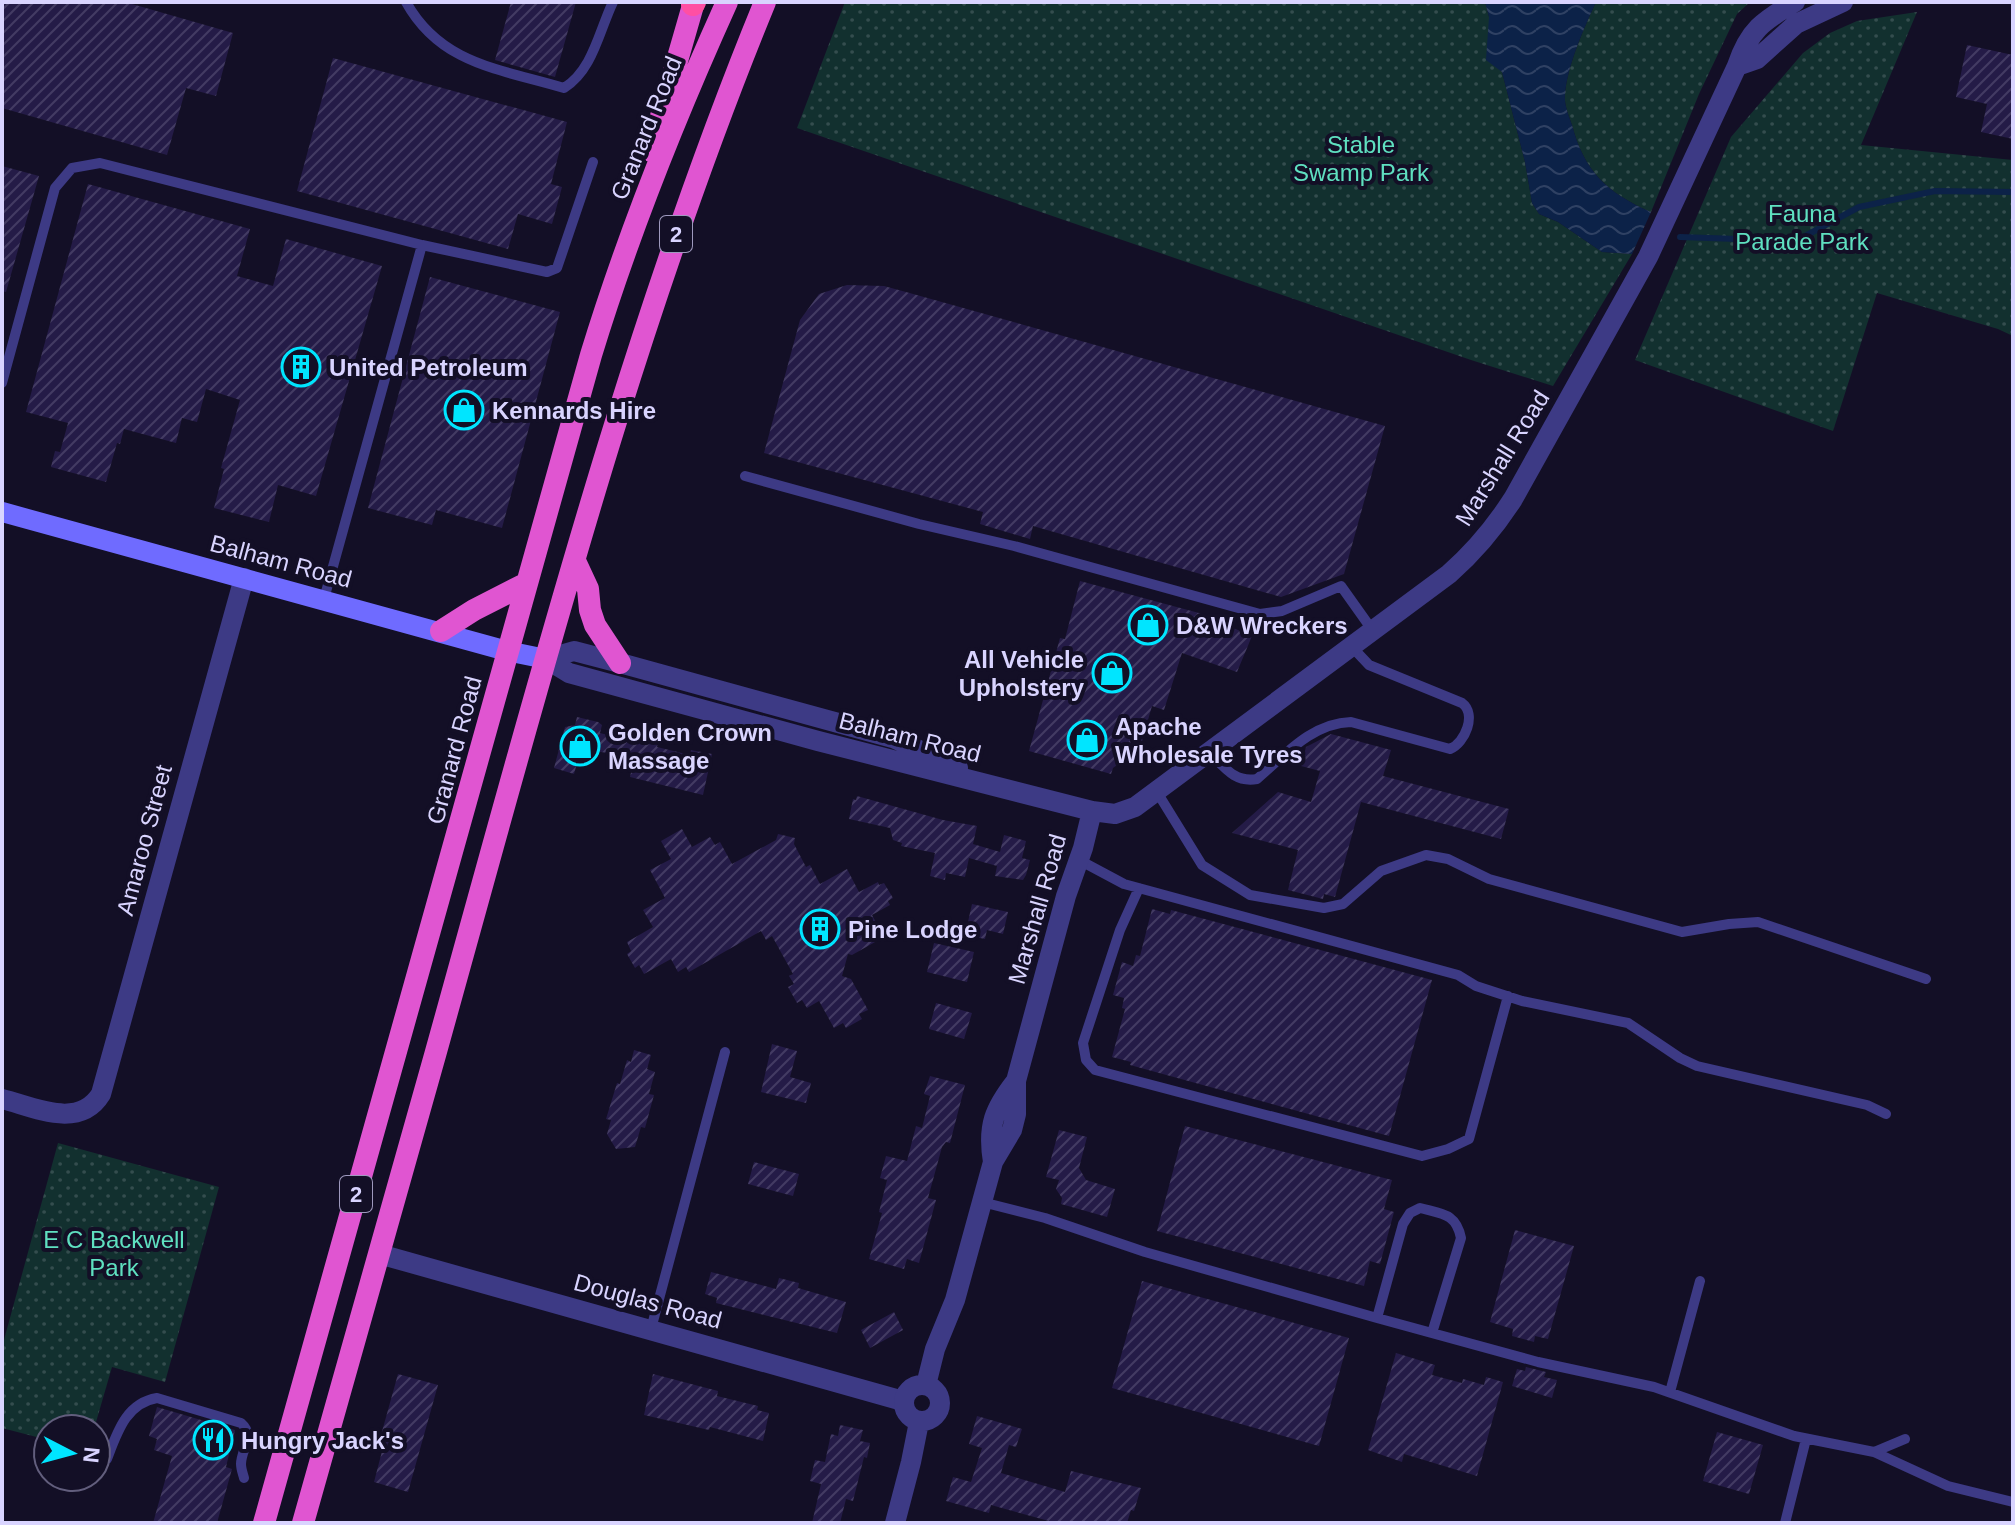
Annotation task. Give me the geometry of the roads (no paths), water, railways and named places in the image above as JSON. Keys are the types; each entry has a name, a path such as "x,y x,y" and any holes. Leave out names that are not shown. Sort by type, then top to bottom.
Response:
{"highway":[{"path":"620,261 694,2"},
{"name":"Granard Road","path":"264,1523 525,584 620,261 686,94 727,2"},
{"name":"2","path":"305,1523 575,561 664,269 709,142 764,5"},
{"path":"575,561 588,589 595,625 620,663"},
{"path":"441,631 525,584"}],"main road":[{"name":"Balham Road","path":"2,512 507,651 546,659"}],"street":[{"name":"Marshall Road","path":"926,1385 935,1349 955,1300 993,1162 991,1128 996,1109 1016,1081 1092,811 1115,814 1157,792 1469,556 1508,507 1605,337 1648,257 1745,43 1758,27 1795,2"},
{"path":"1737,66 1757,59 1796,24 1843,2"},
{"name":"Amaroo Street","path":"2,1099 61,1114 85,1110 98,1099 244,578"},
{"name":"Balham Road","path":"546,659 574,651 893,738 986,783"},
{"name":"Balham Road","path":"546,659 569,673 1092,811"},
{"name":"Douglas Road","path":"379,1254 903,1401"},
{"path":"926,1385 936,1392 941,1404 931,1419 919,1422 909,1417 903,1401 909,1390 926,1385"},
{"path":"898,1522 919,1422"}],"lane":[{"path":"406,2 416,21 438,44 457,56 564,88 577,80 585,68 613,2"},
{"path":"2,383 55,188 72,168 100,163 422,245 547,272 557,268 593,162"},
{"path":"324,599 422,245"},
{"path":"745,476 1260,614 1282,611 1341,586 1373,631"},
{"path":"1210,753 1239,779 1257,779 1314,732 1336,722 1351,722 1450,749 1456,747 1463,739 1470,714 1468,708 1369,665 1352,647"},
{"path":"1157,792 1202,865 1250,895 1324,908 1343,904 1381,871 1426,855 1448,859 1489,879 1682,932 1758,922 1926,979"},
{"path":"1079,860 1124,884 1458,975 1476,986 1508,996 1628,1023 1697,1066 1867,1105 1886,1114"},
{"path":"1139,888 1120,930 1083,1043 1086,1060 1095,1070 1422,1156 1469,1139 1508,996"},
{"path":"651,1329 725,1052"},
{"path":"982,1202 1377,1318 1538,1362 1670,1392 1806,1439 1874,1452 1948,1486 2013,1502"},
{"path":"1377,1318 1403,1224 1410,1213 1420,1208 1448,1216 1458,1224 1461,1238 1432,1333"},
{"path":"1670,1392 1700,1281"},
{"path":"112,1447 123,1421 134,1407 157,1398 241,1423 247,1428 240,1464 244,1478"},
{"path":"1785,1523 1806,1439"},
{"path":"1874,1452 1905,1439"}],"water":[{"path":"1485,2 1596,2 1573,60 1566,84 1565,103 1577,141 1591,168 1622,197 1651,212 1632,254 1602,252 1558,222 1539,214 1532,203 1502,72 1486,60 1489,17"}],"waterway":[{"path":"1680,237 1796,241 1859,207 1935,191 2013,192"}],"place":[{"name":"United Petroleum","path":"301,367"},
{"name":"Kennards Hire","path":"464,410"},
{"name":"D&W Wreckers","path":"1148,625"},
{"name":"All Vehicle Upholstery","path":"1112,673"},
{"name":"Apache Wholesale Tyres","path":"1087,740"},
{"name":"Golden Crown Massage","path":"580,746"},
{"name":"Pine Lodge","path":"820,929"},
{"name":"Hungry Jack's","path":"213,1440"}],"park label":[{"name":"Stable Swamp Park","path":"1361,158"},
{"name":"Fauna Parade Park","path":"1802,227"},
{"name":"E C Backwell Park","path":"114,1253"}]}
